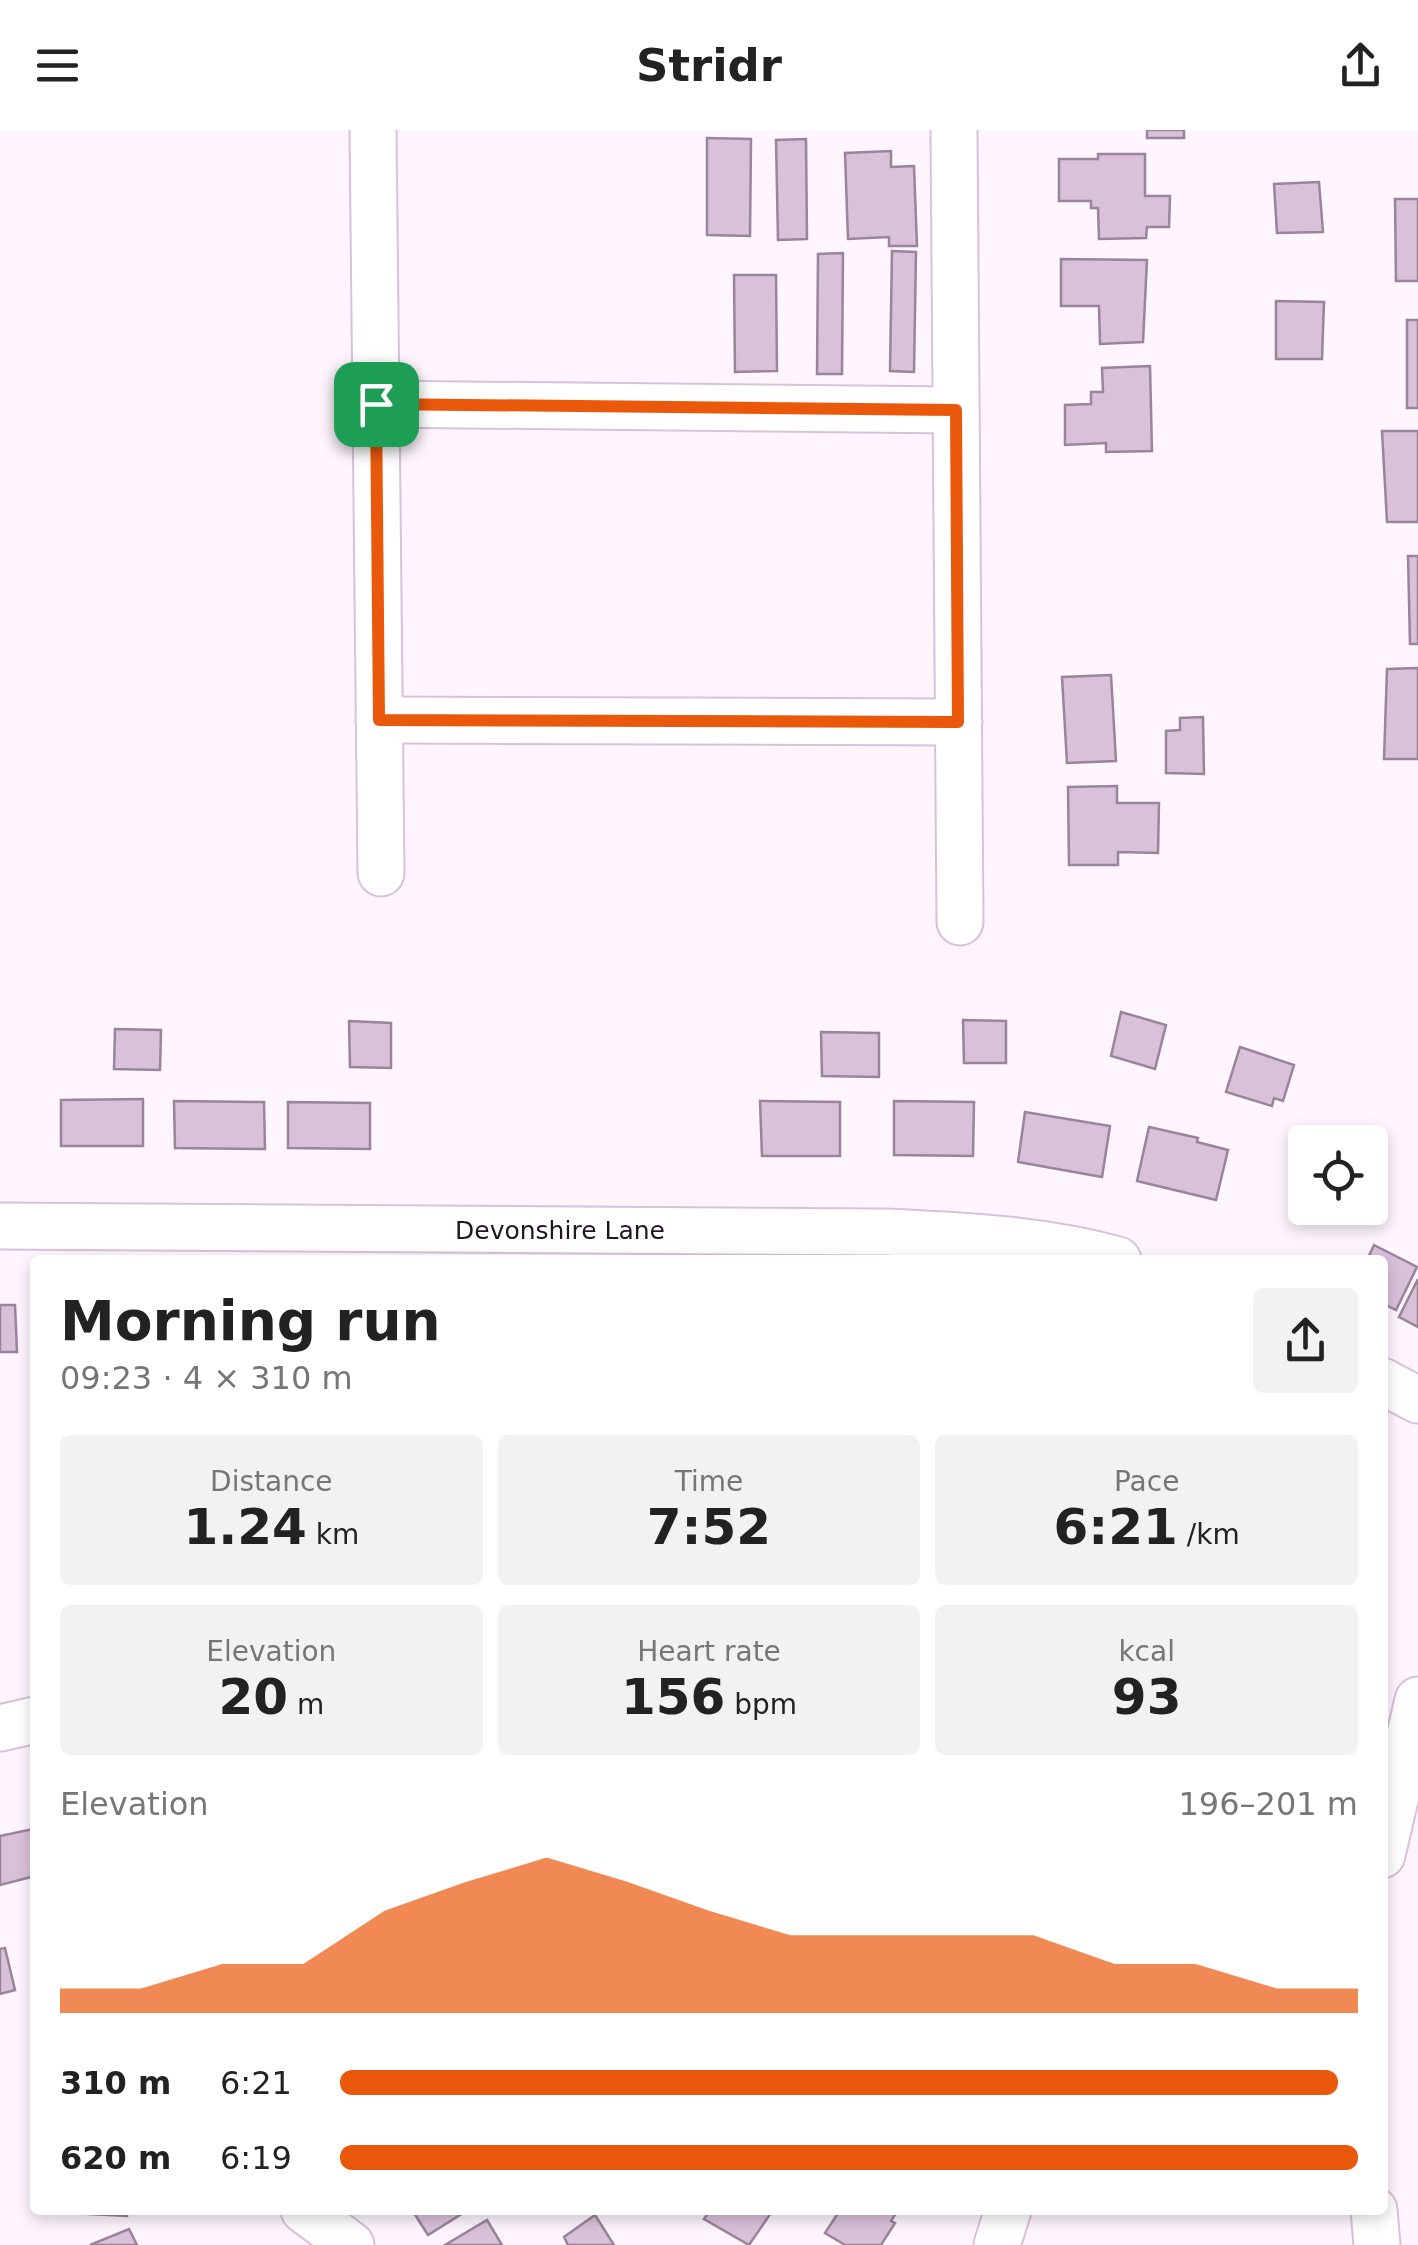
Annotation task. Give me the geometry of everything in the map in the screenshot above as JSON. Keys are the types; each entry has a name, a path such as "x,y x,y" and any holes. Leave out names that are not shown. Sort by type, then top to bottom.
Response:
{"street":[{"path":"373,130 381,873"},
{"path":"954,130 960,922"},
{"path":"376,404 956,410"},
{"path":"379,720 958,722"},
{"name":"Devonshire Lane","path":"0,1226 887,1232 994,1237 1065,1253"},
{"path":"1388,1385 1418,1400"},
{"path":"1388,1829 1418,1700"},
{"path":"0,1728 30,1721"},
{"path":"311,2215 351,2245"},
{"path":"997,2245 1006,2215"},
{"path":"1374,2215 1377,2245"}],"building":[{"path":"1147,130 1184,130 1184,138 1147,138"},
{"path":"707,138 751,139 750,236 707,235"},
{"path":"806,139 807,239 778,240 776,140"},
{"path":"891,151 891,167 914,166 917,246 889,246 889,237 848,239 845,153"},
{"path":"1098,154 1145,154 1145,196 1170,196 1169,227 1147,227 1146,238 1099,239 1098,208 1091,208 1091,201 1059,201 1059,159 1098,159"},
{"path":"1319,182 1323,232 1277,233 1274,184"},
{"path":"1395,199 1418,199 1418,281 1396,281"},
{"path":"892,251 916,252 914,372 890,371"},
{"path":"843,253 842,374 817,374 818,254"},
{"path":"1061,259 1147,260 1143,342 1100,344 1099,306 1061,306"},
{"path":"734,275 776,275 777,371 735,372"},
{"path":"1276,301 1324,302 1322,359 1276,359"},
{"path":"1407,320 1418,320 1418,408 1407,408"},
{"path":"1150,366 1152,451 1106,452 1106,443 1065,445 1065,405 1091,404 1091,392 1103,392 1102,368"},
{"path":"1382,431 1418,431 1418,522 1387,522"},
{"path":"1408,556 1418,556 1418,644 1410,644"},
{"path":"1418,668 1418,759 1384,759 1387,669"},
{"path":"1111,675 1116,761 1067,763 1062,677"},
{"path":"1203,717 1204,774 1166,773 1166,731 1180,730 1180,718"},
{"path":"1117,786 1117,803 1159,803 1158,853 1118,852 1118,865 1069,865 1068,787"},
{"path":"1121,1012 1166,1025 1155,1069 1111,1056"},
{"path":"963,1020 1006,1021 1006,1063 964,1063"},
{"path":"349,1021 391,1023 391,1068 350,1067"},
{"path":"115,1029 161,1030 160,1070 114,1069"},
{"path":"821,1032 879,1033 879,1077 822,1076"},
{"path":"1240,1047 1294,1065 1283,1101 1274,1098 1272,1106 1226,1092"},
{"path":"143,1099 143,1146 61,1146 61,1100"},
{"path":"174,1101 264,1102 265,1149 175,1148"},
{"path":"760,1101 840,1102 840,1156 762,1156"},
{"path":"894,1101 974,1102 973,1156 894,1155"},
{"path":"288,1102 370,1103 370,1149 288,1148"},
{"path":"1025,1112 1110,1126 1102,1177 1018,1162"},
{"path":"1149,1127 1198,1138 1197,1142 1228,1150 1216,1200 1137,1181"},
{"path":"1374,1245 1417,1267 1396,1310 1388,1306 1388,1255 1369,1255"},
{"path":"1418,1279 1418,1327 1399,1317"},
{"path":"0,1305 15,1305 17,1352 0,1352"},
{"path":"30,1830 30,1877 0,1885 0,1836"},
{"path":"5,1948 15,1990 0,1994 0,1949"},
{"path":"415,2215 460,2215 428,2235"},
{"path":"595,2215 614,2245 568,2245 564,2237"},
{"path":"707,2215 770,2215 749,2245 704,2219"},
{"path":"837,2215 895,2215 891,2221 895,2223 881,2245 845,2245 825,2233"},
{"path":"487,2220 502,2245 445,2245"},
{"path":"129,2229 137,2245 90,2245"}],"route":[{"path":"376,404 956,410 958,722 379,720 376,404"}]}
